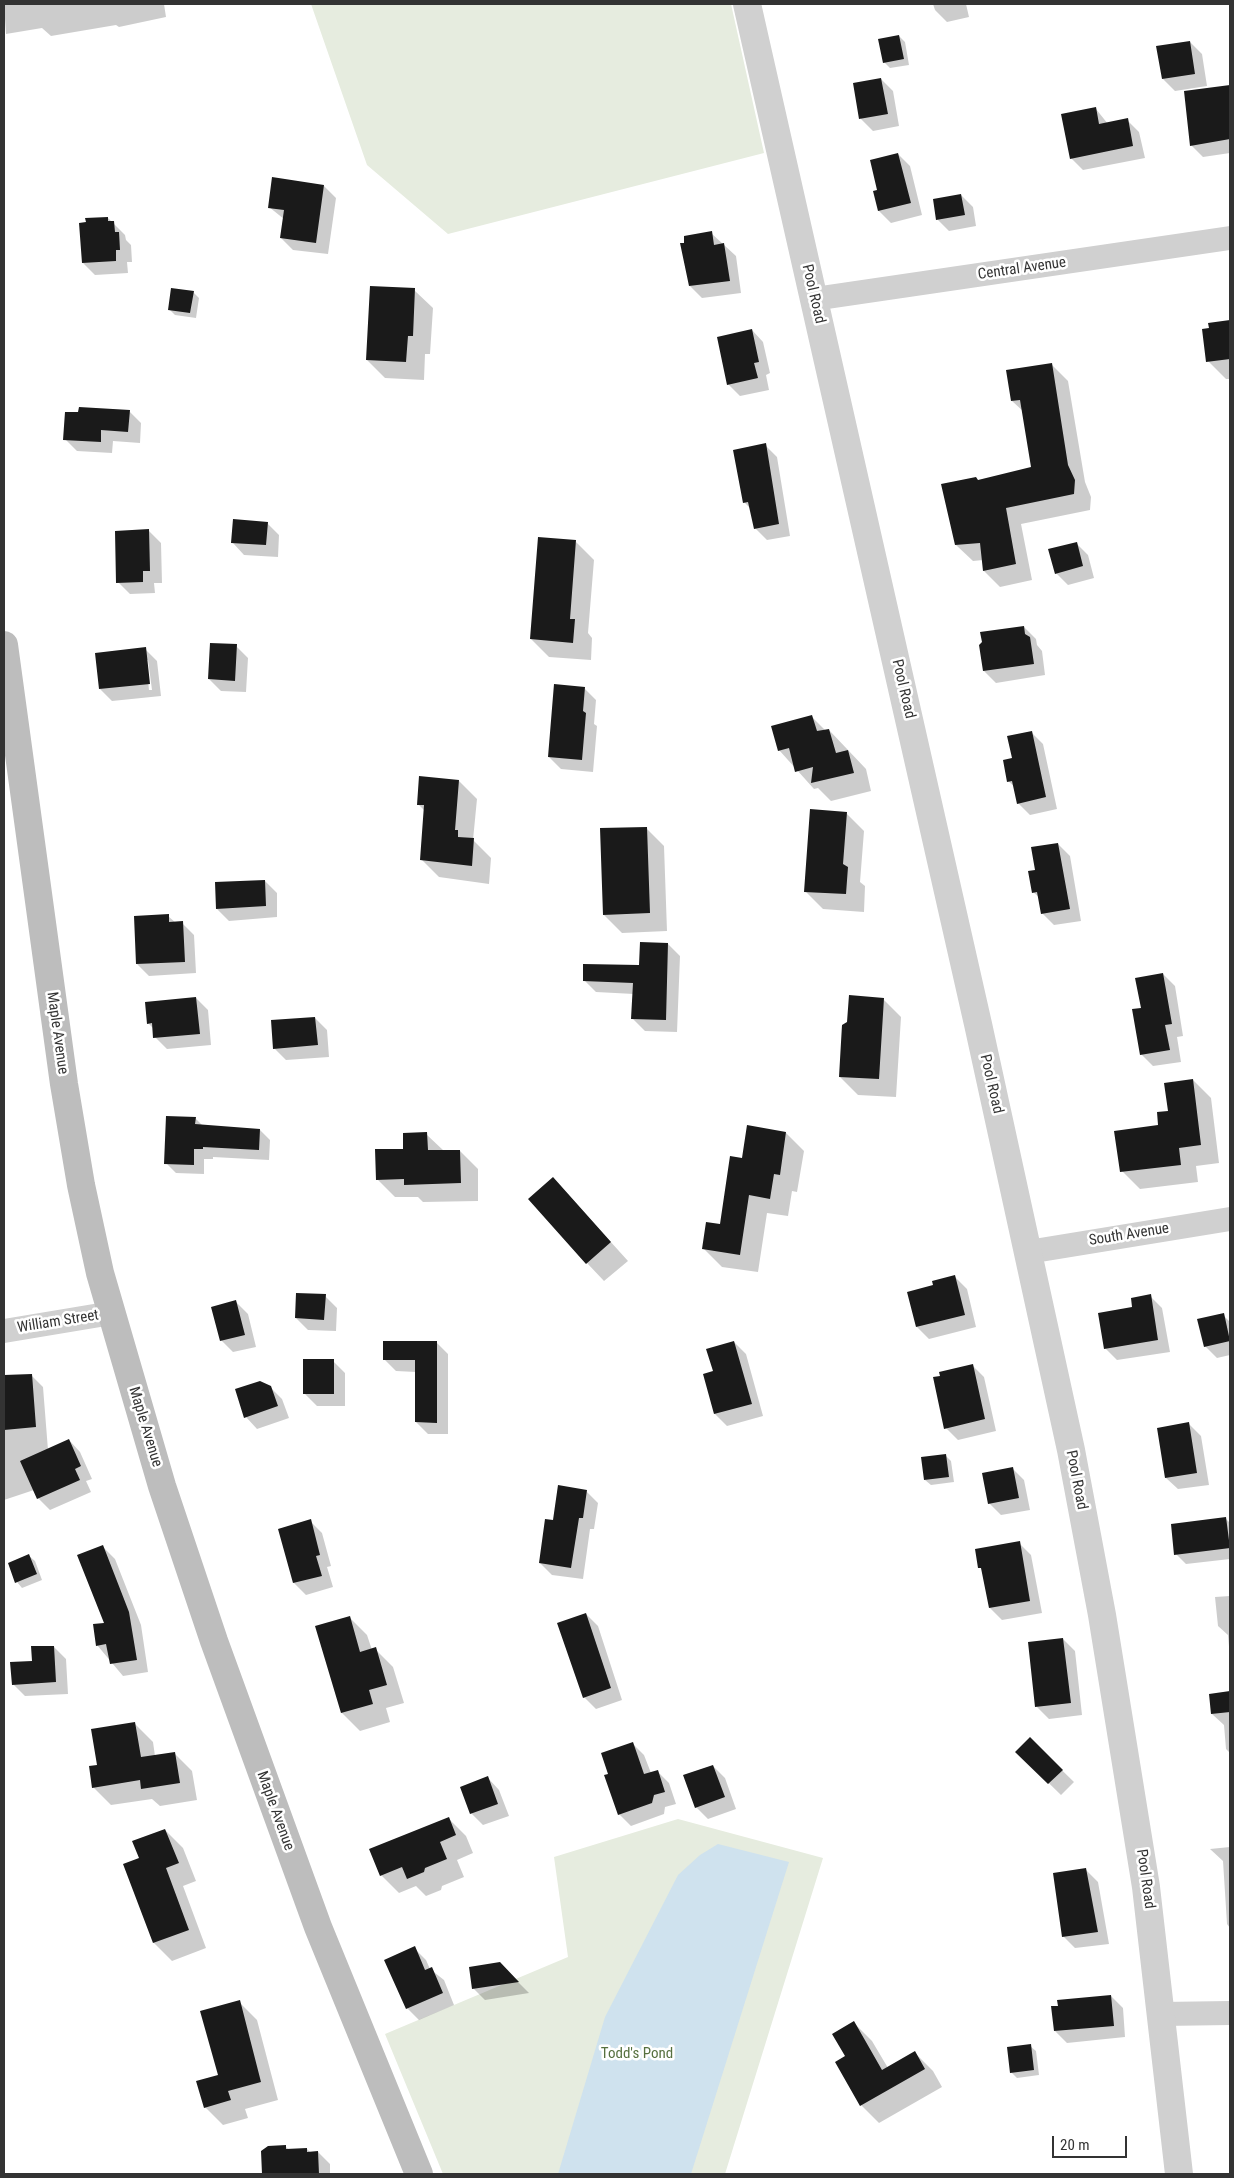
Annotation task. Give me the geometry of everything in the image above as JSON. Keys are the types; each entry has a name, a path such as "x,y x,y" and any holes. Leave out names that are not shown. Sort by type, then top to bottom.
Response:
{"main road":[{"name":"Maple Avenue","path":"4,645 64,1084 94,1247 162,1486 217,1650 318,1927 419,2174"}],"street":[{"name":"Pool Road","path":"747,4 1071,1450 1102,1615 1146,1888 1180,2174"},
{"name":"Central Avenue","path":"814,299 1230,238"},
{"name":"South Avenue","path":"1028,1252 1230,1219"},
{"name":"William Street","path":"4,1331 112,1313"},
{"path":"1162,2014 1230,2013"}],"green space":[{"path":"311,4 731,4 764,153 448,234 367,165"},
{"name":"Todd's Pond","path":"678,1819 823,1858 725,2174 443,2174 385,2034 568,1957 554,1857"}],"water":[{"name":"Todd's Pond","path":"718,1844 789,1862 691,2174 558,2174 605,2017 678,1875 700,1855"}],"building":[{"path":"899,35 904,59 883,63 878,39"},
{"path":"1190,41 1195,74 1162,79 1156,46"},
{"path":"881,78 888,114 859,119 853,83"},
{"path":"1230,85 1230,139 1190,146 1184,91"},
{"path":"1096,107 1099,124 1128,118 1133,146 1070,159 1061,114"},
{"path":"898,153 911,203 878,211 873,191 877,190 870,160"},
{"path":"272,177 324,185 316,243 280,238 284,210 268,208"},
{"path":"961,194 965,215 936,220 933,199"},
{"path":"108,217 108,221 114,221 115,232 119,232 120,250 116,250 116,261 82,263 79,223 86,222 85,218"},
{"path":"712,231 714,245 724,243 730,281 689,286 680,243 684,243 684,236"},
{"path":"370,286 415,288 413,336 408,336 406,362 366,360"},
{"path":"171,288 194,291 190,313 168,310"},
{"path":"1230,320 1230,359 1206,362 1202,329 1209,328 1208,323"},
{"path":"752,329 759,362 754,363 758,378 727,385 717,337"},
{"path":"1052,363 1068,465 1075,480 1074,494 1006,508 1016,564 983,571 980,543 955,545 941,484 976,477 978,480 1031,467 1020,400 1011,401 1006,370"},
{"path":"79,407 130,410 128,432 101,430 101,442 63,440 65,412 78,412"},
{"path":"766,443 779,524 754,529 748,502 743,503 733,450"},
{"path":"233,519 268,522 266,545 231,543"},
{"path":"149,529 150,571 143,571 143,582 116,583 115,531"},
{"path":"538,537 576,540 570,619 575,619 573,643 530,639"},
{"path":"1077,542 1083,566 1055,574 1048,549"},
{"path":"1024,626 1025,634 1030,637 1034,664 983,671 979,645 982,642 980,632"},
{"path":"210,643 237,644 235,681 208,679"},
{"path":"146,647 150,684 99,689 95,653"},
{"path":"554,684 585,687 583,711 586,713 582,760 548,757"},
{"path":"812,715 817,731 829,729 836,753 848,750 854,773 811,783 813,767 795,772 789,748 778,751 771,726"},
{"path":"1032,731 1046,797 1017,804 1012,781 1007,782 1003,760 1012,758 1007,736"},
{"path":"419,776 459,780 455,830 458,830 458,837 474,838 472,866 420,860 424,805 417,805"},
{"path":"810,809 847,812 843,864 848,867 846,894 804,892"},
{"path":"647,827 650,913 603,915 600,828"},
{"path":"1058,843 1070,909 1041,914 1037,892 1032,893 1028,871 1035,870 1031,847"},
{"path":"265,880 266,906 216,909 215,882"},
{"path":"169,914 169,922 183,921 185,962 136,964 134,916"},
{"path":"640,942 668,943 666,1020 631,1019 633,983 583,981 583,964 639,965"},
{"path":"1163,973 1172,1024 1165,1025 1170,1050 1140,1055 1132,1009 1141,1008 1135,978"},
{"path":"849,995 884,998 879,1079 839,1077 842,1025 847,1022"},
{"path":"196,997 200,1034 153,1038 152,1023 147,1024 145,1002"},
{"path":"315,1017 318,1045 273,1049 271,1020"},
{"path":"1193,1079 1201,1145 1179,1148 1181,1165 1120,1172 1114,1131 1158,1125 1157,1112 1168,1111 1164,1083"},
{"path":"166,1116 196,1117 195,1124 260,1129 259,1150 203,1147 203,1149 194,1149 194,1165 164,1164"},
{"path":"747,1125 786,1132 780,1175 774,1174 770,1199 749,1195 740,1255 702,1249 706,1222 720,1224 730,1156 742,1158"},
{"path":"427,1132 428,1150 460,1150 461,1183 404,1185 404,1179 376,1180 375,1149 403,1149 403,1133"},
{"path":"553,1177 611,1242 586,1264 528,1199"},
{"path":"955,1275 965,1315 916,1327 907,1292 933,1285 932,1281"},
{"path":"296,1293 326,1294 324,1320 295,1318"},
{"path":"1151,1294 1158,1340 1104,1349 1098,1313 1132,1307 1131,1298"},
{"path":"236,1300 245,1335 220,1341 211,1307"},
{"path":"1224,1313 1230,1341 1204,1347 1197,1319"},
{"path":"383,1341 437,1341 437,1423 415,1422 415,1360 383,1360"},
{"path":"734,1341 752,1404 714,1414 703,1374 713,1371 706,1349"},
{"path":"303,1359 334,1359 334,1394 303,1394"},
{"path":"973,1364 985,1419 944,1429 933,1377 940,1376 939,1372"},
{"path":"32,1374 36,1427 4,1430 4,1375"},
{"path":"260,1381 271,1386 278,1406 244,1418 235,1389"},
{"path":"1189,1422 1197,1473 1165,1478 1157,1428"},
{"path":"69,1439 81,1466 75,1469 80,1480 37,1499 20,1461"},
{"path":"946,1454 949,1477 924,1480 921,1457"},
{"path":"1013,1467 1019,1498 988,1504 982,1473"},
{"path":"558,1485 587,1490 583,1518 579,1518 571,1568 539,1563 545,1519 553,1520"},
{"path":"1226,1517 1230,1548 1174,1555 1171,1524"},
{"path":"311,1519 320,1555 316,1556 322,1576 293,1583 278,1529"},
{"path":"1020,1541 1030,1601 989,1608 975,1549"},
{"path":"103,1545 129,1612 137,1660 110,1664 106,1644 96,1646 93,1624 104,1623 77,1555"},
{"path":"29,1554 37,1574 15,1583 8,1563"},
{"path":"586,1613 611,1688 583,1698 557,1623"},
{"path":"350,1616 360,1652 376,1647 387,1685 369,1690 373,1704 341,1713 315,1626"},
{"path":"1063,1638 1071,1703 1035,1707 1028,1642"},
{"path":"31,1646 54,1646 56,1682 12,1685 10,1662 32,1661"},
{"path":"1230,1691 1230,1712 1211,1714 1209,1694"},
{"path":"135,1722 141,1757 175,1752 180,1783 141,1789 140,1780 92,1788 89,1766 97,1765 91,1729"},
{"path":"1030,1737 1063,1770 1048,1784 1015,1752"},
{"path":"633,1742 644,1774 658,1770 665,1792 654,1795 652,1803 618,1815 604,1775 608,1774 601,1753"},
{"path":"713,1765 725,1797 695,1808 683,1775"},
{"path":"488,1776 498,1804 470,1814 460,1787"},
{"path":"449,1817 456,1835 440,1842 447,1859 425,1868 424,1872 407,1879 402,1867 380,1876 369,1849"},
{"path":"165,1829 179,1863 166,1868 189,1930 153,1943 123,1864 139,1858 132,1841"},
{"path":"1086,1868 1098,1932 1062,1937 1053,1873"},
{"path":"415,1946 425,1970 432,1967 443,1993 406,2009 384,1960"},
{"path":"500,1962 519,1982 472,1989 469,1967"},
{"path":"1111,1995 1114,2026 1054,2031 1051,2006 1058,2006 1057,2000"},
{"path":"240,2000 261,2082 228,2091 231,2100 204,2108 196,2081 218,2075 200,2011"},
{"path":"854,2021 882,2070 915,2051 925,2069 860,2106 835,2062 845,2056 832,2034"},
{"path":"1031,2044 1034,2070 1010,2073 1007,2047"},
{"path":"286,2145 286,2149 307,2148 307,2152 318,2151 319,2174 262,2174 261,2151 268,2146"}]}
